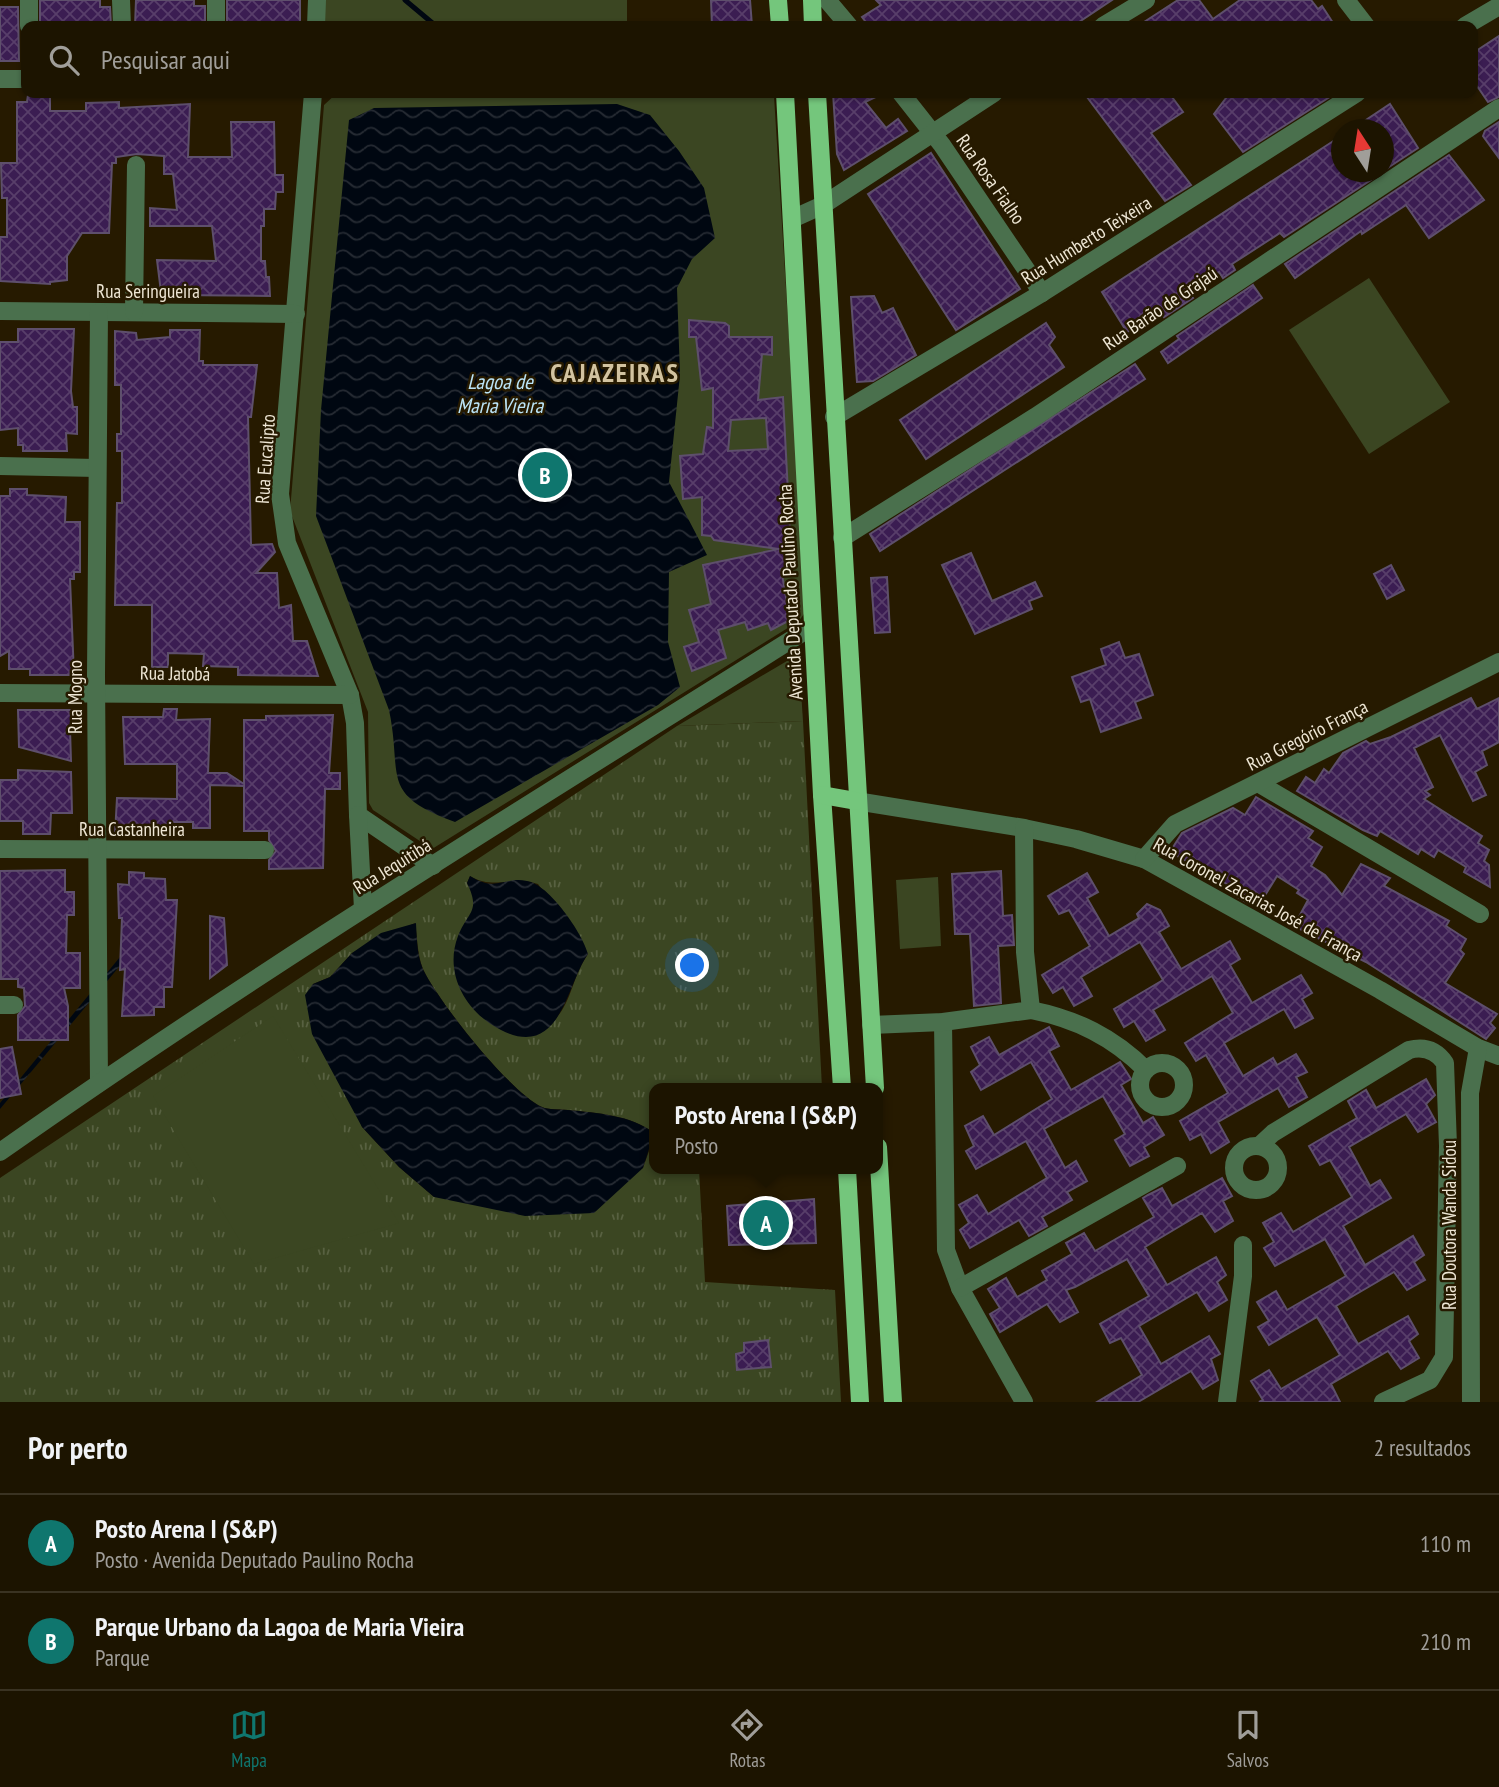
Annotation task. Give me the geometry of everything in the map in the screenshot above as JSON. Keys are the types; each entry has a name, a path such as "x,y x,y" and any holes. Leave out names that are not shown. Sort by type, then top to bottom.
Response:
{"main road":[{"path":"778,0 780,21"},
{"path":"812,0 813,21"},
{"name":"Avenida Deputado Paulino Rocha","path":"785,98 822,795 842,1083"},
{"path":"817,98 874,1083"},
{"path":"822,795 856,800"},
{"path":"847,1174 860,1402"},
{"path":"880,1174 893,1402"}],"street":[{"path":"29,0 29,21"},
{"path":"121,0 122,21"},
{"path":"216,0 216,21"},
{"path":"316,21 317,0"},
{"path":"827,0 845,21"},
{"path":"1111,21 1146,0"},
{"path":"1346,0 1362,21"},
{"path":"1474,21 1499,6"},
{"path":"0,79 21,79"},
{"name":"Rua Eucalipto","path":"313,98 280,494 287,543 350,695 355,723 363,909"},
{"name":"Rua Rosa Fialho","path":"905,98 931,131 1042,293"},
{"path":"792,219 823,205 931,131 986,98"},
{"name":"Rua Humberto Teixeira","path":"834,416 1042,293 1349,98"},
{"name":"Rua Barão de Grajaú","path":"842,538 1035,417 1499,108"},
{"path":"134,312 136,164"},
{"name":"Rua Seringueira","path":"0,311 296,314"},
{"name":"Rua Mogno","path":"99,312 96,692 99,1083"},
{"path":"0,466 97,468"},
{"name":"Rua Jequitibá","path":"0,1152 99,1083 363,909 813,626"},
{"name":"Rua Gregório França","path":"1144,859 1175,824 1499,662"},
{"name":"Rua Jatobá","path":"0,693 350,695"},
{"path":"1258,783 1479,914"},
{"name":"Rua Coronel Zacarias José de França","path":"856,800 1024,828 1076,839 1144,859 1380,990 1478,1048 1499,1056"},
{"path":"358,815 433,866"},
{"path":"1024,828 1025,952 1031,1010"},
{"name":"Rua Castanheira","path":"0,849 265,850"},
{"path":"871,1024 943,1022 1031,1010 1061,1016 1094,1031 1123,1047 1146,1070"},
{"path":"943,1022 946,1250 960,1288 1024,1402"},
{"name":"Rua Doutora Wanda Sidou","path":"1471,1402 1470,1093 1478,1048"},
{"path":"1259,1146 1273,1133 1409,1050 1426,1049 1436,1053 1445,1063 1448,1172 1444,1357 1430,1380 1383,1402"},
{"path":"960,1288 1177,1166"},
{"path":"1227,1402 1243,1276 1243,1245"}],"green space":[{"path":"324,0 627,0 627,21 323,21"},
{"name":"Lagoa de Maria Vieira","path":"332,98 774,98 806,611 799,621 432,849 373,810 369,803 368,712 290,511 324,105"},
{"path":"1369,278 1450,402 1369,454 1289,330"},
{"path":"792,658 799,661 803,721 677,726"},
{"path":"803,721 822,1083 649,1083 649,1130 635,1122 613,1116 542,1107 512,1084 478,1047 447,1007 423,969 415,923 352,953 330,977 313,984 362,1127 399,1167 434,1197 643,1168 649,1151 649,1174 699,1174 705,1282 835,1290 841,1402 0,1402 0,1178 677,726","holes":["470,876 487,882 520,881 538,884 588,954 564,1008 548,1026 536,1034 475,908 474,896 467,883"]},
{"path":"938,877 941,946 900,949 896,880"},
{"path":"273,1016 399,1223 254,1264 153,1096"}],"water":[{"name":"Lagoa de Maria Vieira","path":"617,104 650,115 679,151 704,188 715,238 692,259 677,288 680,375 669,482 707,555 669,572 668,642 680,687 658,705 455,822 414,802 404,792 398,780 389,710 316,516 321,410 349,120 374,108"},
{"path":"470,876 494,884 519,880 536,884 564,911 585,945 588,954 559,1015 549,1027 537,1035 521,1037 489,1023 469,1004 456,979 454,951 458,936 473,906 467,883"},
{"path":"416,923 419,957 426,975 478,1047 528,1098 545,1108 613,1116 635,1122 649,1130 649,1149 643,1168 594,1213 525,1216 434,1197 399,1167 362,1127 312,1034 305,995 313,984 330,977 352,953 381,933"},
{"path":"129,946 134,949 0,1109 0,1103"}],"building":[{"path":"40,0 100,0 100,7 110,7 111,21 40,21"},
{"path":"136,0 194,0 194,6 205,6 205,21 135,21"},
{"path":"227,0 300,0 300,21 227,21"},
{"path":"711,0 750,0 752,21 712,21"},
{"path":"876,0 1112,0 1080,21 865,21 862,17 881,5"},
{"path":"1178,0 1199,0 1213,19 1240,0 1311,0 1318,9 1322,6 1332,21 1146,21"},
{"path":"0,7 18,7 19,61 0,61"},
{"path":"1499,36 1499,97 1488,102 1478,87 1478,50"},
{"path":"28,98 50,98 50,111 86,111 86,103 119,102 119,108 190,104 188,157 232,157 231,122 274,122 275,175 283,175 283,192 276,192 275,209 264,209 264,226 261,226 261,261 265,261 270,296 174,295 174,291 161,292 157,260 216,261 212,226 150,226 150,208 177,210 173,174 164,174 164,156 137,154 116,157 116,163 112,163 109,233 82,233 67,256 67,280 50,284 0,281 0,237 7,237 7,198 2,198 1,163 17,163 17,102 27,102"},
{"path":"833,98 873,98 865,102 886,128 898,119 907,131 844,170 837,154"},
{"path":"1088,98 1173,98 1183,112 1151,133 1191,185 1165,201"},
{"path":"1226,98 1328,98 1243,152 1214,114"},
{"path":"1390,104 1418,148 1394,164 1394,119 1368,119"},
{"path":"1499,122 1499,158 1483,136 1485,131"},
{"path":"1331,143 1331,182 1368,182 1284,237 1280,233 1232,264 1235,270 1223,278 1219,272 1189,292 1193,298 1164,317 1160,311 1127,332 1102,292"},
{"path":"931,153 1020,289 956,330 868,194"},
{"path":"1449,155 1484,200 1429,238 1406,205 1362,234 1361,231 1295,278 1285,264"},
{"path":"1253,285 1262,298 1168,363 1161,352 1179,339 1177,336"},
{"path":"874,296 882,313 893,308 916,355 873,381 857,382 851,297"},
{"path":"689,320 725,323 729,326 729,337 772,337 772,355 762,354 758,400 783,397 791,550 788,550 790,568 781,569 790,620 771,630 768,623 748,630 745,622 718,630 726,658 692,671 684,647 699,642 689,610 711,604 703,565 779,549 714,540 711,536 702,535 702,497 683,499 680,456 703,454 707,427 713,428 713,388 702,390 696,337 689,337","holes":["766,418 768,449 728,451 731,420"]},
{"path":"1046,323 1055,337 1049,345 1064,367 926,459 900,420"},
{"path":"18,329 74,329 71,391 73,407 77,407 77,434 66,433 67,451 23,451 23,445 18,445 18,428 0,430 0,342 18,342"},
{"path":"170,330 200,330 199,361 203,361 203,365 257,365 251,417 248,417 251,545 272,544 275,552 256,573 277,573 279,608 291,605 293,641 307,641 318,676 238,675 238,667 203,666 204,654 168,653 168,667 152,667 152,605 115,605 117,503 122,503 122,451 117,451 117,434 121,434 121,385 115,385 115,331 136,333 137,340 170,337"},
{"path":"1135,364 1145,379 880,551 870,534"},
{"path":"10,489 27,489 27,495 66,497 65,522 80,522 80,572 74,572 74,579 70,579 74,675 30,675 30,669 9,669 9,651 0,656 0,496 10,496"},
{"path":"971,553 992,601 1035,582 1042,596 1029,601 1032,609 975,634 942,565"},
{"path":"1391,565 1404,590 1387,599 1374,574"},
{"path":"887,577 890,632 875,633 871,578"},
{"path":"1119,642 1125,658 1139,654 1153,695 1135,702 1141,718 1101,732 1090,699 1081,702 1072,677 1106,665 1101,649"},
{"path":"1471,698 1477,709 1499,698 1499,742 1482,751 1487,765 1475,772 1486,795 1473,801 1440,735 1414,748 1433,787 1425,791 1430,795 1424,799 1482,836 1478,843 1489,850 1484,861 1489,865 1490,887 1464,872 1466,867 1438,850 1434,857 1421,849 1418,854 1380,831 1377,836 1363,830 1297,791 1306,777 1315,783 1324,769 1329,773 1343,753 1366,741 1370,744 1391,737"},
{"path":"164,709 177,709 176,720 210,719 208,773 227,773 244,784 244,720 266,720 266,716 333,715 329,773 340,773 340,789 325,789 323,868 269,869 269,860 276,851 269,840 269,831 244,831 244,786 210,785 210,828 193,828 193,822 170,822 157,834 115,834 117,798 177,799 177,764 125,764 123,717 163,717"},
{"path":"18,710 75,710 75,729 70,729 71,761 19,747"},
{"path":"18,770 71,772 72,813 51,813 50,834 23,834 23,821 0,821 0,780 18,780"},
{"path":"1256,797 1313,831 1308,838 1322,847 1311,866 1325,875 1342,895 1361,864 1390,878 1384,886 1449,921 1446,926 1466,939 1460,950 1464,954 1445,983 1497,1014 1490,1023 1495,1028 1486,1039 1366,962 1294,926 1308,900 1297,893 1299,890 1277,876 1259,905 1249,899 1246,902 1231,893 1234,888 1170,852 1182,833 1233,808 1245,815"},
{"path":"65,870 65,892 74,892 74,915 67,915 66,953 80,953 80,988 64,988 68,1006 68,1040 18,1040 18,1015 25,1006 24,988 18,987 18,979 1,979 0,871"},
{"path":"1001,871 1003,916 1012,915 1014,945 998,946 1001,1003 974,1006 970,934 955,934 952,874"},
{"path":"129,872 144,873 144,878 165,879 166,900 177,900 172,987 164,987 164,1007 154,1007 154,1015 122,1016 125,969 120,970 122,918 119,918 118,884 129,885"},
{"path":"1087,873 1098,892 1087,898 1109,936 1139,918 1137,914 1147,904 1160,910 1169,926 1159,932 1181,969 1230,941 1240,959 1230,965 1252,1003 1301,975 1312,993 1302,999 1313,1018 1295,1028 1284,1009 1224,1043 1243,1076 1273,1058 1277,1065 1296,1054 1307,1072 1296,1077 1307,1097 1289,1107 1278,1088 1218,1122 1229,1142 1211,1153 1201,1134 1190,1140 1180,1121 1228,1093 1206,1055 1196,1061 1185,1043 1233,1013 1212,976 1153,1010 1165,1030 1146,1041 1134,1021 1124,1027 1114,1009 1163,980 1140,942 1081,977 1092,996 1074,1006 1063,987 1053,993 1042,975 1090,946 1069,910 1059,914 1048,896"},
{"path":"210,916 224,918 227,965 210,978"},
{"path":"1049,1027 1059,1046 1049,1051 1071,1090 1120,1062 1131,1079 1121,1085 1143,1123 1153,1117 1164,1135 1144,1147 1149,1156 1130,1166 1115,1140 1125,1134 1103,1096 1044,1129 1065,1168 1076,1161 1087,1181 1067,1192 1072,1200 1042,1217 1047,1226 1029,1236 1019,1220 970,1248 960,1230 969,1223 959,1205 977,1195 988,1214 1047,1178 1026,1141 976,1169 966,1151 974,1146 965,1126 983,1116 994,1135 1052,1099 1031,1062 981,1090 971,1072 980,1065 971,1047 989,1037 999,1055"},
{"path":"12,1047 21,1094 0,1098 0,1049"},
{"path":"1426,1079 1435,1095 1426,1104 1436,1122 1418,1132 1406,1114 1349,1147 1370,1186 1380,1180 1391,1198 1343,1226 1365,1265 1413,1236 1424,1255 1414,1262 1425,1280 1407,1290 1394,1272 1336,1306 1358,1344 1408,1316 1418,1334 1409,1341 1419,1358 1401,1369 1388,1351 1331,1384 1340,1402 1259,1402 1263,1400 1251,1381 1269,1370 1281,1389 1340,1355 1317,1317 1269,1345 1258,1327 1269,1321 1257,1302 1276,1291 1287,1310 1346,1276 1325,1239 1275,1266 1264,1248 1274,1242 1263,1223 1281,1213 1293,1232 1352,1197 1330,1160 1320,1165 1309,1146 1357,1118 1348,1101 1366,1090 1376,1108"},
{"path":"1222,1178 1232,1196 1223,1201 1233,1221 1215,1232 1202,1213 1145,1247 1167,1285 1216,1257 1226,1275 1217,1282 1227,1300 1209,1311 1197,1292 1139,1326 1161,1364 1209,1336 1220,1354 1211,1359 1218,1380 1203,1389 1191,1371 1138,1402 1097,1402 1142,1375 1121,1338 1110,1343 1100,1324 1149,1296 1127,1259 1066,1290 1078,1312 1060,1322 1047,1304 1000,1332 990,1314 1000,1308 988,1289 1006,1278 1017,1297 1047,1280 1042,1271 1072,1254 1066,1243 1084,1233 1095,1251 1154,1217 1143,1198 1148,1195 1162,1188 1172,1206"},
{"path":"814,1199 816,1243 729,1245 727,1206"},
{"path":"768,1340 771,1367 737,1370 736,1354 744,1352 744,1343"}],"waterway":[{"path":"405,0 430,21"}],"place":[{"name":"Parque Urbano da Lagoa de Maria Vieira","path":"545,475"},
{"name":"Posto Arena I (S&P)","path":"766,1223"}],"district":[{"name":"CAJAZEIRAS","path":"615,373"}]}
